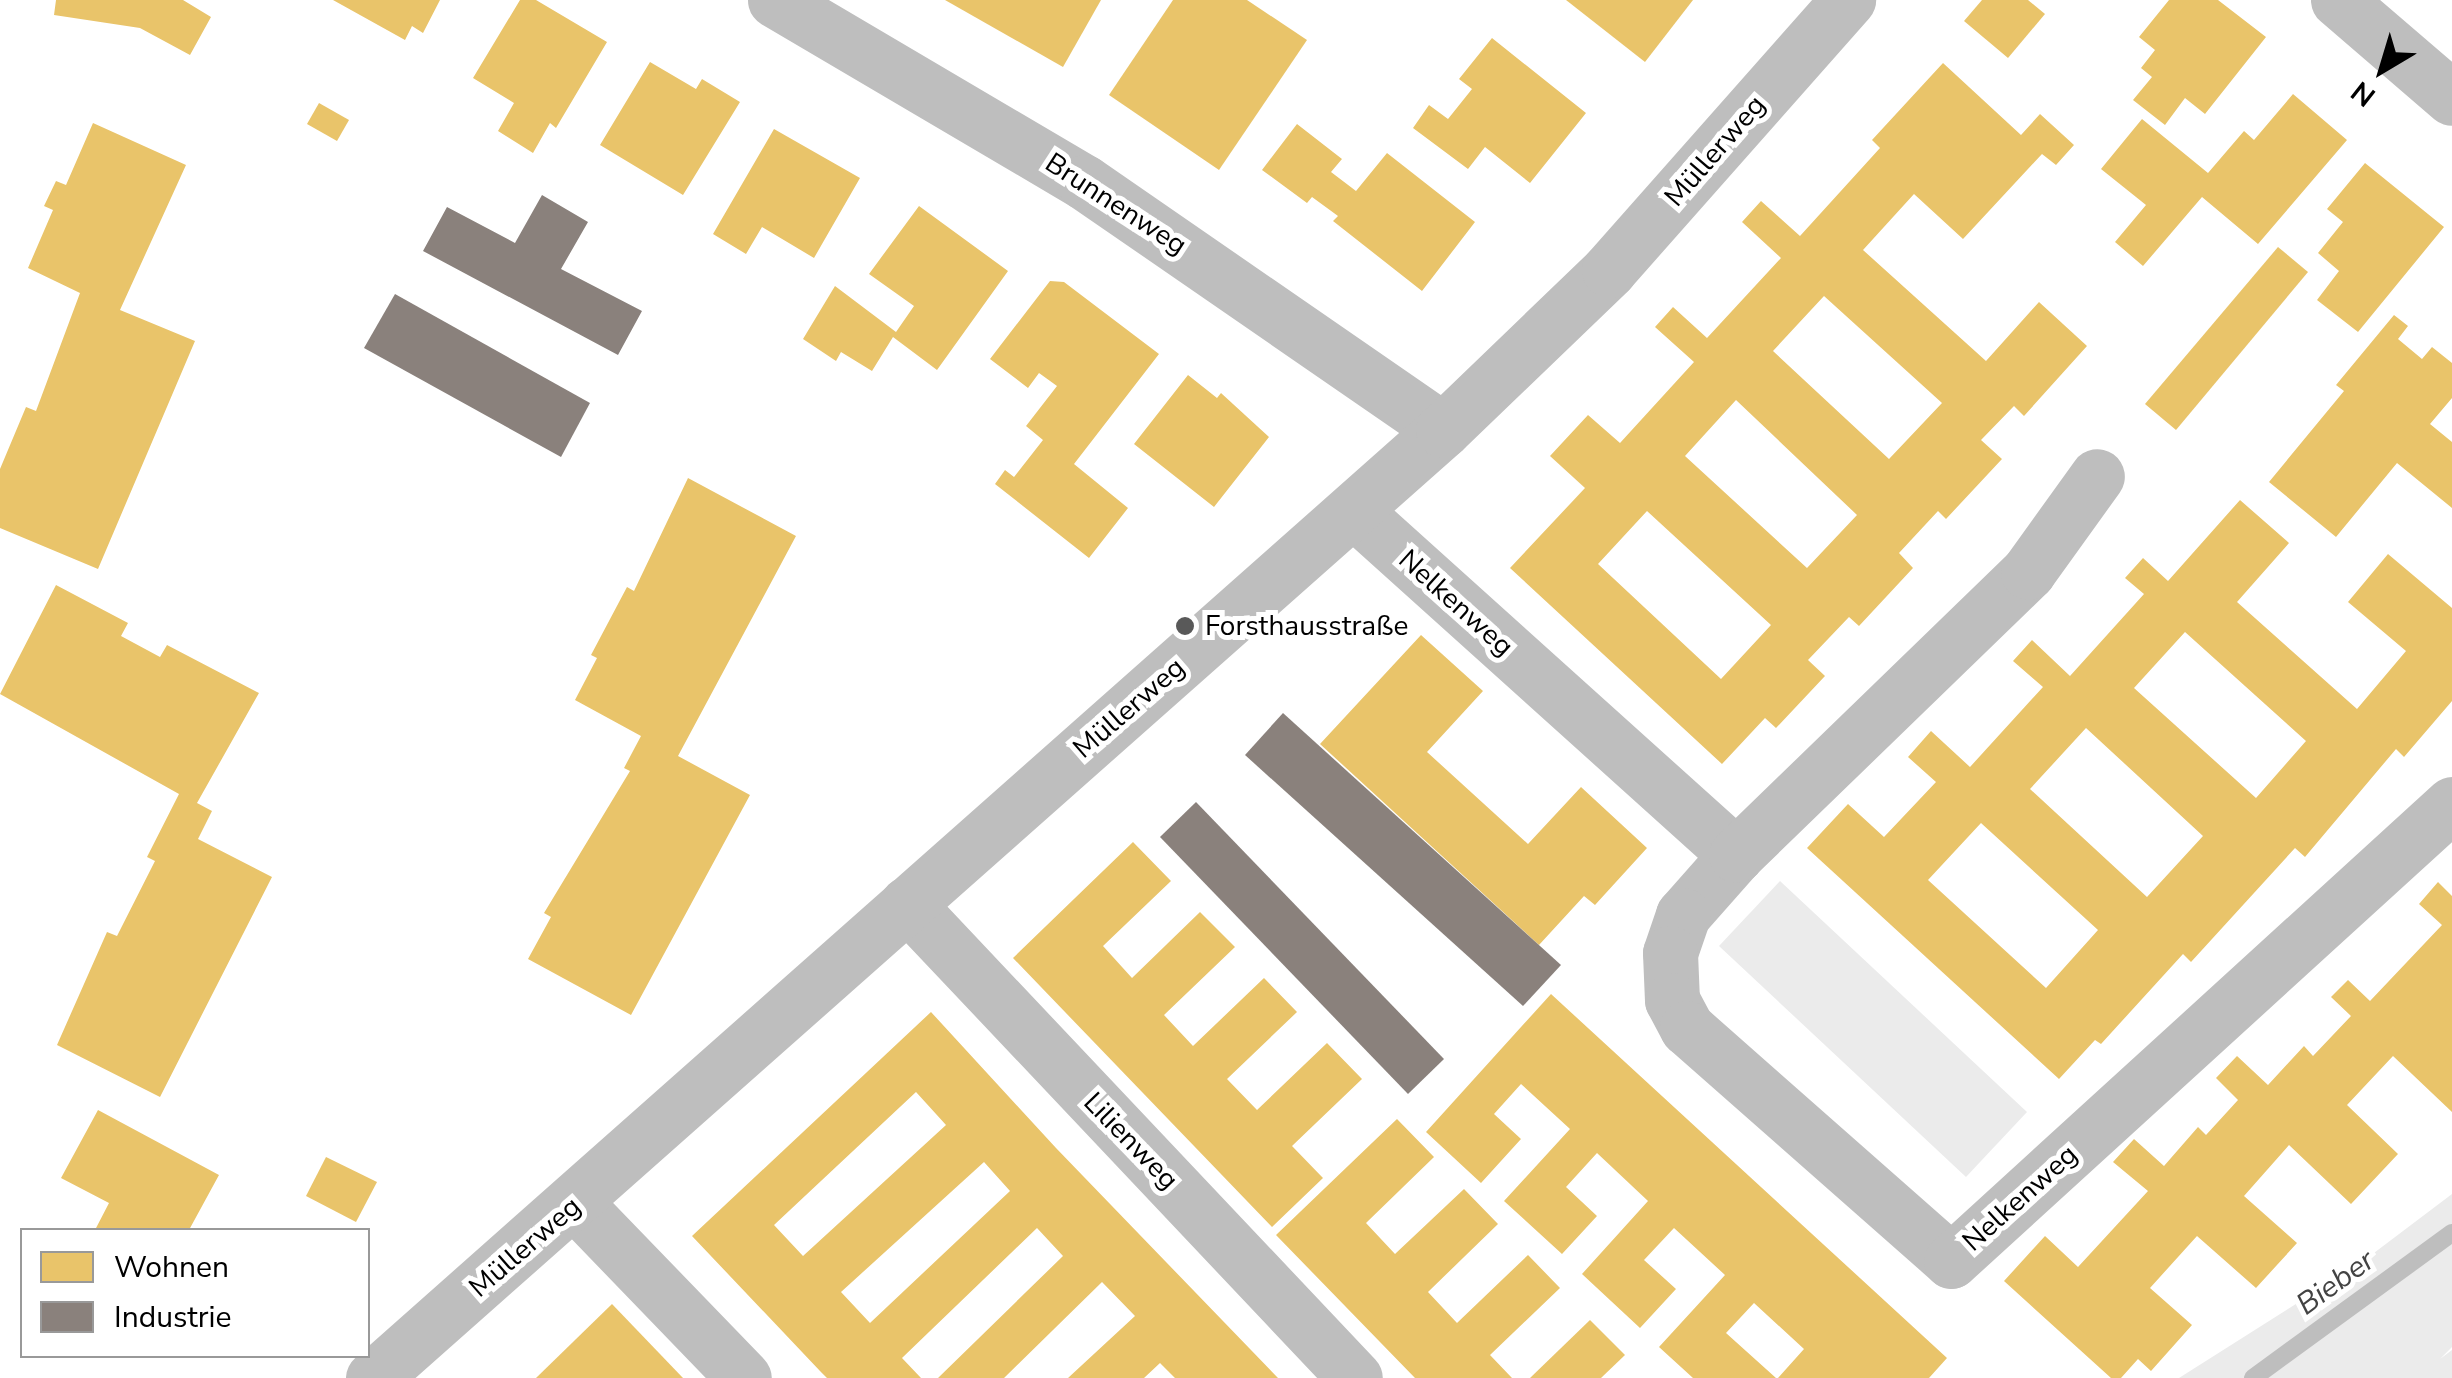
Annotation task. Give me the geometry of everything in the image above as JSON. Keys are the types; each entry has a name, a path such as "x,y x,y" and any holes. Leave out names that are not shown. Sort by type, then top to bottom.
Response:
{"street":[{"name":"Brunnenweg","path":"775,0 1069,172 1444,430"},
{"name":"Müllerweg","path":"373,1378 1444,430 1609,270 1848,0"},
{"path":"2338,0 2452,98"},
{"name":"Nelkenweg","path":"2097,476 2028,572 1736,855 1683,915 1670,953 1672,1000 1688,1028 1951,1261 2452,804"},
{"name":"Nelkenweg","path":"1354,512 1736,855"},
{"name":"Lilienweg","path":"906,904 1354,1378"},
{"path":"575,1203 744,1378"}],"shaded area":[{"path":"1780,881 2027,1112 1966,1177 1719,946"},
{"path":"2452,1194 2452,1347 2440,1359 2452,1350 2452,1378 2179,1378 2362,1262"}],"building: Wohnen":[{"path":"56,0 183,0 211,17 190,55 140,28 54,15"},
{"path":"333,0 440,0 423,33 412,26 405,40"},
{"path":"520,0 536,0 607,42 556,128 550,123 533,153 498,131 514,103 473,78"},
{"path":"945,0 1101,0 1063,67"},
{"path":"1173,0 1247,0 1307,40 1219,170 1109,95"},
{"path":"1566,0 1693,0 1645,62"},
{"path":"1982,0 2028,0 2045,14 2008,58 1964,21"},
{"path":"2169,0 2218,0 2266,37 2205,114 2185,98 2165,125 2133,100 2152,77 2141,68 2155,50 2139,37"},
{"path":"1492,38 1586,113 1530,183 1485,147 1468,169 1413,128 1429,105 1448,119 1472,89 1459,79"},
{"path":"650,62 696,89 702,79 740,102 683,195 600,145"},
{"path":"1943,63 2021,135 2040,114 2074,145 2056,165 2042,154 1963,239 1914,194 1863,250 1986,361 2039,302 2087,346 2024,416 2014,406 1981,440 2002,459 1946,519 1938,511 1899,553 1913,568 1859,626 1849,617 1808,660 1825,676 1776,728 1765,718 1722,764 1510,568 1585,488 1550,456 1588,415 1620,443 1694,362 1655,327 1673,307 1707,338 1781,258 1742,222 1761,201 1800,236 1880,148 1872,140","holes":["1824,296 1942,403 1889,459 1773,351","1736,400 1857,515 1807,568 1685,456","1647,511 1771,625 1721,679 1598,564"]},
{"path":"2293,94 2347,140 2258,244 2202,197 2143,266 2115,242 2146,205 2101,169 2142,119 2208,173 2244,131 2254,140"},
{"path":"319,103 349,120 337,141 307,124"},
{"path":"93,123 186,165 120,310 195,341 98,569 0,528 0,469 26,407 36,411 80,293 28,268 53,210 44,206 56,181 66,185"},
{"path":"1297,124 1342,159 1331,172 1356,191 1387,153 1475,222 1422,291 1333,221 1338,216 1312,197 1307,203 1262,170"},
{"path":"774,129 860,178 814,258 762,227 746,254 713,234"},
{"path":"2365,163 2444,227 2358,332 2317,300 2339,271 2318,253 2343,222 2327,209"},
{"path":"919,206 1008,271 937,370 893,337 872,371 841,352 836,361 803,339 835,286 896,332 914,306 869,274"},
{"path":"2278,247 2308,272 2176,430 2145,404"},
{"path":"1050,281 1064,282 1159,354 1074,464 1128,508 1089,558 995,484 1005,470 1014,477 1043,440 1026,426 1057,386 1039,373 1028,388 990,359"},
{"path":"2394,315 2408,326 2398,339 2422,359 2432,347 2452,363 2452,398 2430,424 2452,442 2452,508 2397,463 2336,537 2269,482 2344,391 2336,385"},
{"path":"1188,375 1217,398 1221,393 1269,437 1214,507 1134,444"},
{"path":"688,478 796,536 678,756 750,795 631,1015 528,959 551,917 544,913 630,771 624,768 641,736 575,700 597,658 591,655 627,587 634,591"},
{"path":"2240,500 2289,543 2237,602 2357,709 2406,651 2348,602 2388,554 2452,608 2452,701 2404,757 2396,749 2305,857 2295,848 2191,962 2183,954 2101,1044 2095,1040 2059,1079 1807,848 1848,804 1884,837 1936,782 1908,757 1931,731 1970,767 2043,687 2013,661 2032,640 2070,676 2144,594 2125,578 2143,558 2168,581","holes":["2185,632 2306,741 2256,798 2134,688","2086,728 2203,836 2147,897 2030,789","1981,823 2098,930 2046,988 1928,880"]},
{"path":"56,585 128,623 121,636 160,657 167,645 259,693 197,803 212,811 198,839 272,877 160,1097 57,1045 107,932 117,936 155,861 147,857 179,794 0,694"},
{"path":"1421,635 1483,691 1427,752 1528,844 1581,787 1647,848 1595,905 1584,896 1539,945 1320,744"},
{"path":"1133,842 1171,881 1103,946 1132,978 1200,912 1235,947 1164,1015 1193,1046 1264,978 1297,1012 1227,1079 1257,1110 1327,1043 1362,1079 1292,1146 1323,1178 1272,1227 1013,958"},
{"path":"2438,882 2452,896 2452,1112 2393,1056 2347,1105 2398,1154 2351,1204 2289,1145 2244,1196 2297,1243 2256,1288 2197,1236 2150,1288 2192,1325 2151,1371 2138,1359 2121,1378 2111,1378 2004,1281 2045,1236 2078,1267 2148,1191 2113,1162 2134,1139 2164,1166 2198,1127 2206,1135 2238,1100 2216,1078 2237,1056 2268,1085 2304,1046 2313,1056 2351,1016 2331,997 2348,980 2370,1001 2442,925 2419,904"},
{"path":"1551,994 1947,1358 1929,1378 1778,1378 1804,1349 1754,1303 1726,1333 1776,1378 1693,1378 1659,1347 1725,1275 1674,1228 1644,1260 1676,1289 1640,1328 1582,1274 1648,1201 1597,1153 1566,1187 1597,1216 1562,1254 1504,1201 1570,1129 1521,1084 1494,1114 1521,1139 1481,1183 1426,1132"},
{"path":"931,1012 1278,1378 1175,1378 1160,1363 1144,1378 1068,1378 1135,1316 1102,1282 1004,1378 938,1378 1063,1256 1037,1228 902,1358 921,1378 827,1378 692,1236","holes":["916,1092 946,1125 803,1256 774,1225","984,1162 1010,1191 870,1323 841,1292"]},
{"path":"98,1110 219,1175 190,1228 96,1228 109,1203 61,1178"},
{"path":"1397,1119 1434,1157 1366,1223 1395,1254 1464,1189 1498,1224 1428,1292 1457,1323 1528,1255 1560,1288 1490,1355 1512,1378 1415,1378 1276,1235"},
{"path":"326,1157 377,1182 356,1222 306,1196"},
{"path":"612,1304 683,1378 536,1378"},
{"path":"1590,1320 1625,1355 1601,1378 1530,1378"}],"building: Industrie":[{"path":"542,195 588,222 561,269 642,311 618,355 423,251 447,207 515,243"},
{"path":"395,294 590,403 561,457 364,348"},
{"path":"1283,713 1561,965 1523,1006 1245,755"},
{"path":"1196,802 1444,1059 1408,1094 1160,837"}],"waterway":[{"name":"Bieber","path":"2253,1378 2452,1233"}],"place":[{"name":"Forsthausstraße","path":"1185,626"}]}
